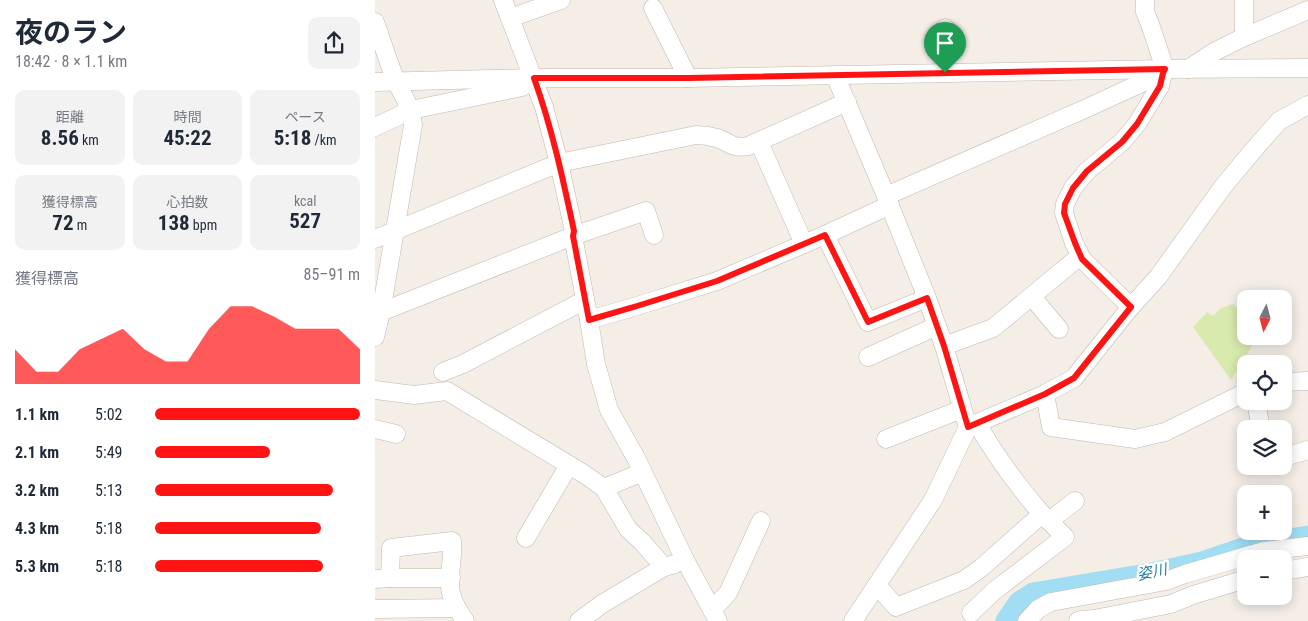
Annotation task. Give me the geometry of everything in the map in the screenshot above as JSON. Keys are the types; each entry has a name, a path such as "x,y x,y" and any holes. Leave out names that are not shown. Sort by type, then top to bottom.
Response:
{"street":[{"path":"503,0 544,106 559,163 574,231 573,236 589,320 595,364 609,410 643,472 685,560 715,616"},
{"path":"510,18 561,0"},
{"path":"1131,307 1082,259 1064,213 1065,204 1073,188 1087,171 1122,142 1137,124 1160,86 1164,71 1145,12 1145,0"},
{"path":"1244,0 1244,37"},
{"path":"653,8 689,78"},
{"path":"1188,69 1214,52 1244,37 1308,10"},
{"path":"375,22 397,82 413,116 395,231 375,336"},
{"path":"945,28 945,73"},
{"path":"375,82 534,78 689,78 1308,68"},
{"path":"589,320 717,281 825,235 888,201 1164,71"},
{"path":"835,75 927,298 963,409 1019,486 1065,537 994,591 971,613"},
{"path":"375,127 411,110 522,87 534,78"},
{"path":"375,239 559,163 696,135 718,138 739,148 759,142 847,102"},
{"path":"853,621 933,500 973,425 1045,394 1074,378 1131,307 1158,277 1218,193 1250,154 1279,121 1308,105"},
{"path":"759,142 804,244"},
{"path":"381,312 573,236 646,211 653,235"},
{"path":"825,235 868,322 927,298"},
{"path":"944,346 993,328 1080,256"},
{"path":"1032,297 1059,329"},
{"path":"443,372 463,364 585,300"},
{"path":"868,357 937,326"},
{"path":"1292,382 1308,382"},
{"path":"375,390 414,395 447,391 569,465 604,488 629,529 665,568"},
{"path":"1045,394 1051,427 1135,439 1165,432 1237,396"},
{"path":"886,439 963,409"},
{"path":"375,429 396,434"},
{"path":"1292,455 1308,450"},
{"path":"526,538 569,465"},
{"path":"604,488 643,472"},
{"path":"877,585 896,607 964,580 1046,518 1075,501"},
{"path":"715,616 728,593 761,521"},
{"path":"375,609 461,615 451,593 453,550 451,541 391,548 383,578 451,578"},
{"path":"1035,617 1051,602 1166,581 1264,551 1308,546"},
{"path":"579,621 599,614 665,568 685,560"},
{"path":"1292,570 1308,567"},
{"path":"1078,621 1094,620 1171,604 1237,582"}],"green space":[{"path":"1233,304 1237,308 1237,345 1252,345 1246,355 1237,355 1237,370 1231,380 1193,327 1207,312 1213,316 1221,308"}],"waterway":[{"name":"姿川","path":"1006,621 1019,602 1033,593 1152,573 1202,562 1252,545 1308,536"}],"route":[{"path":"1165,69 1160,86 1137,124 1122,142 1087,171 1073,188 1065,204 1064,213 1082,259 1131,307 1074,378 1045,394 968,427 944,346 927,298 868,322 825,235 717,281 589,320 573,236 574,231 559,163 544,106 534,78 689,78 945,73 1165,69"}]}
